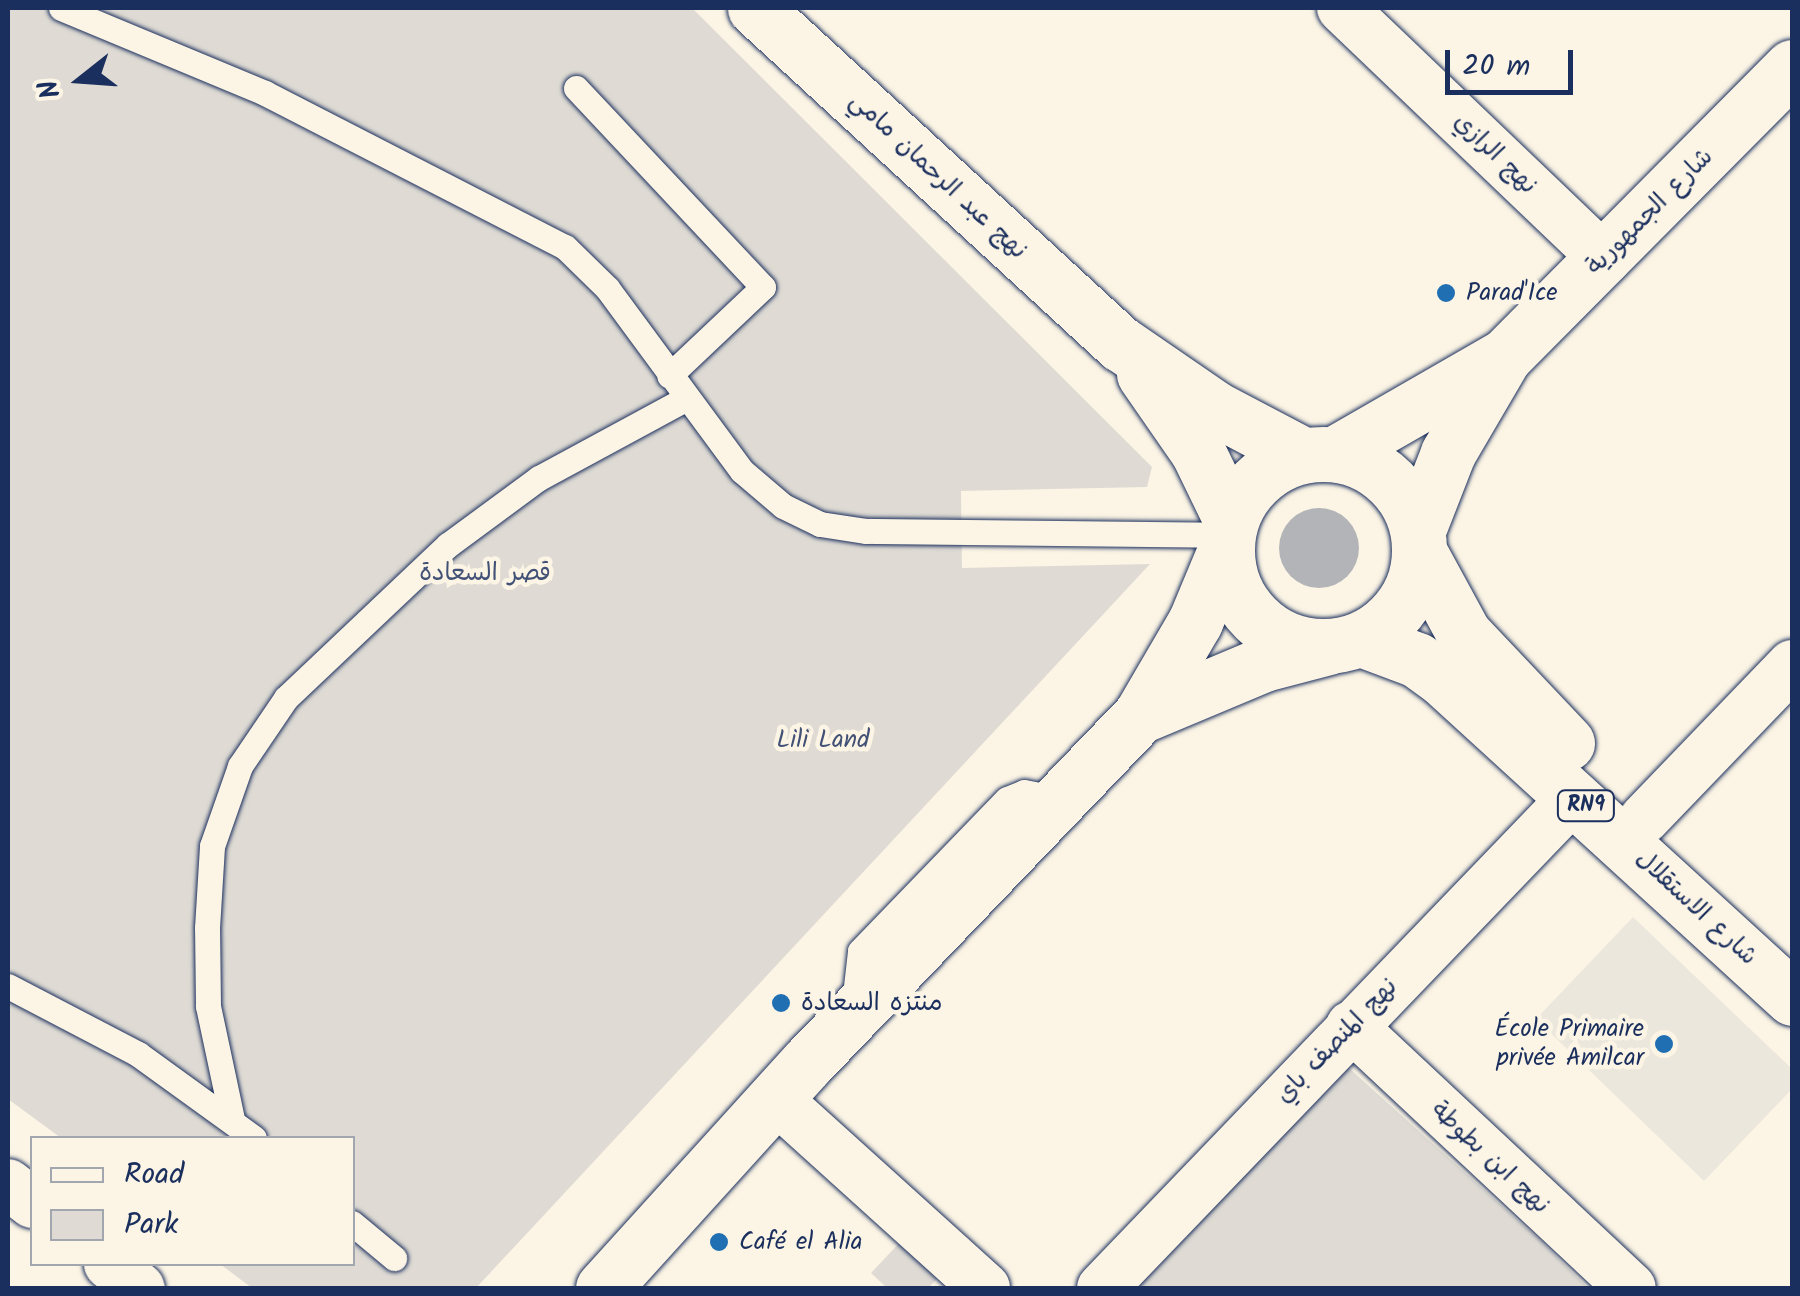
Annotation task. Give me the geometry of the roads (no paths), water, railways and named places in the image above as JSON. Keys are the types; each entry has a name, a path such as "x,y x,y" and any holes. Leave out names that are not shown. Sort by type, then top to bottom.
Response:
{"main road":[{"name":"نهج عبد الرحمان مامي","path":"755,8 1121,344"},
{"name":"شارع الجمهورية","path":"1419,542 1448,453 1505,356 1792,68"},
{"path":"1121,344 1194,395 1320,454"},
{"path":"1121,344 1198,452 1228,534"},
{"name":"شارع الجمهورية","path":"1320,454 1505,356"},
{"path":"603,1288 852,1016 1140,716 1194,622 1228,534 1258,477 1320,454"},
{"name":"RN9","path":"1320,454 1386,476 1404,496 1419,542"},
{"name":"RN9","path":"1228,534 1232,586 1253,618 1279,637 1345,643"},
{"path":"1140,716 1264,664 1345,643 1403,604 1419,542"},
{"name":"شارع الاستقلال","path":"1419,542 1439,598 1484,660 1792,960"},
{"name":"شارع الاستقلال","path":"1345,643 1417,660 1444,679 1792,998"}],"street":[{"name":"نهج الرازي","path":"1342,8 1604,259"},
{"path":"1644,819 1782,698"},
{"name":"نهج المنصف باي","path":"1102,1288 1576,796"},
{"name":"نهج ابن بطوطة","path":"1351,1026 1631,1288"},
{"path":"776,1098 985,1288"},
{"path":"8,1184 30,1202"},
{"path":"112,1266 140,1288"}],"lane":[{"path":"61,8 266,93 565,247 607,288 684,400 742,471 782,506 820,524 866,531 1228,534"},
{"path":"576,88 763,287 669,376"},
{"path":"232,1119 208,1006 207,928 212,846 240,766 286,698 448,545 539,478 684,400"},
{"path":"8,986 138,1054 252,1136"},
{"path":"355,1225 394,1258"}],"place":[{"name":"Parad'Ice","path":"1446,293"},
{"name":"منتزه السعادة","path":"781,1003"},
{"name":"École Primaire privée Amilcar","path":"1664,1044"},
{"name":"Café el Alia","path":"719,1242"}],"park label":[{"name":"قصر السعادة","path":"485,573"},
{"name":"Lili Land","path":"823,740"}]}
